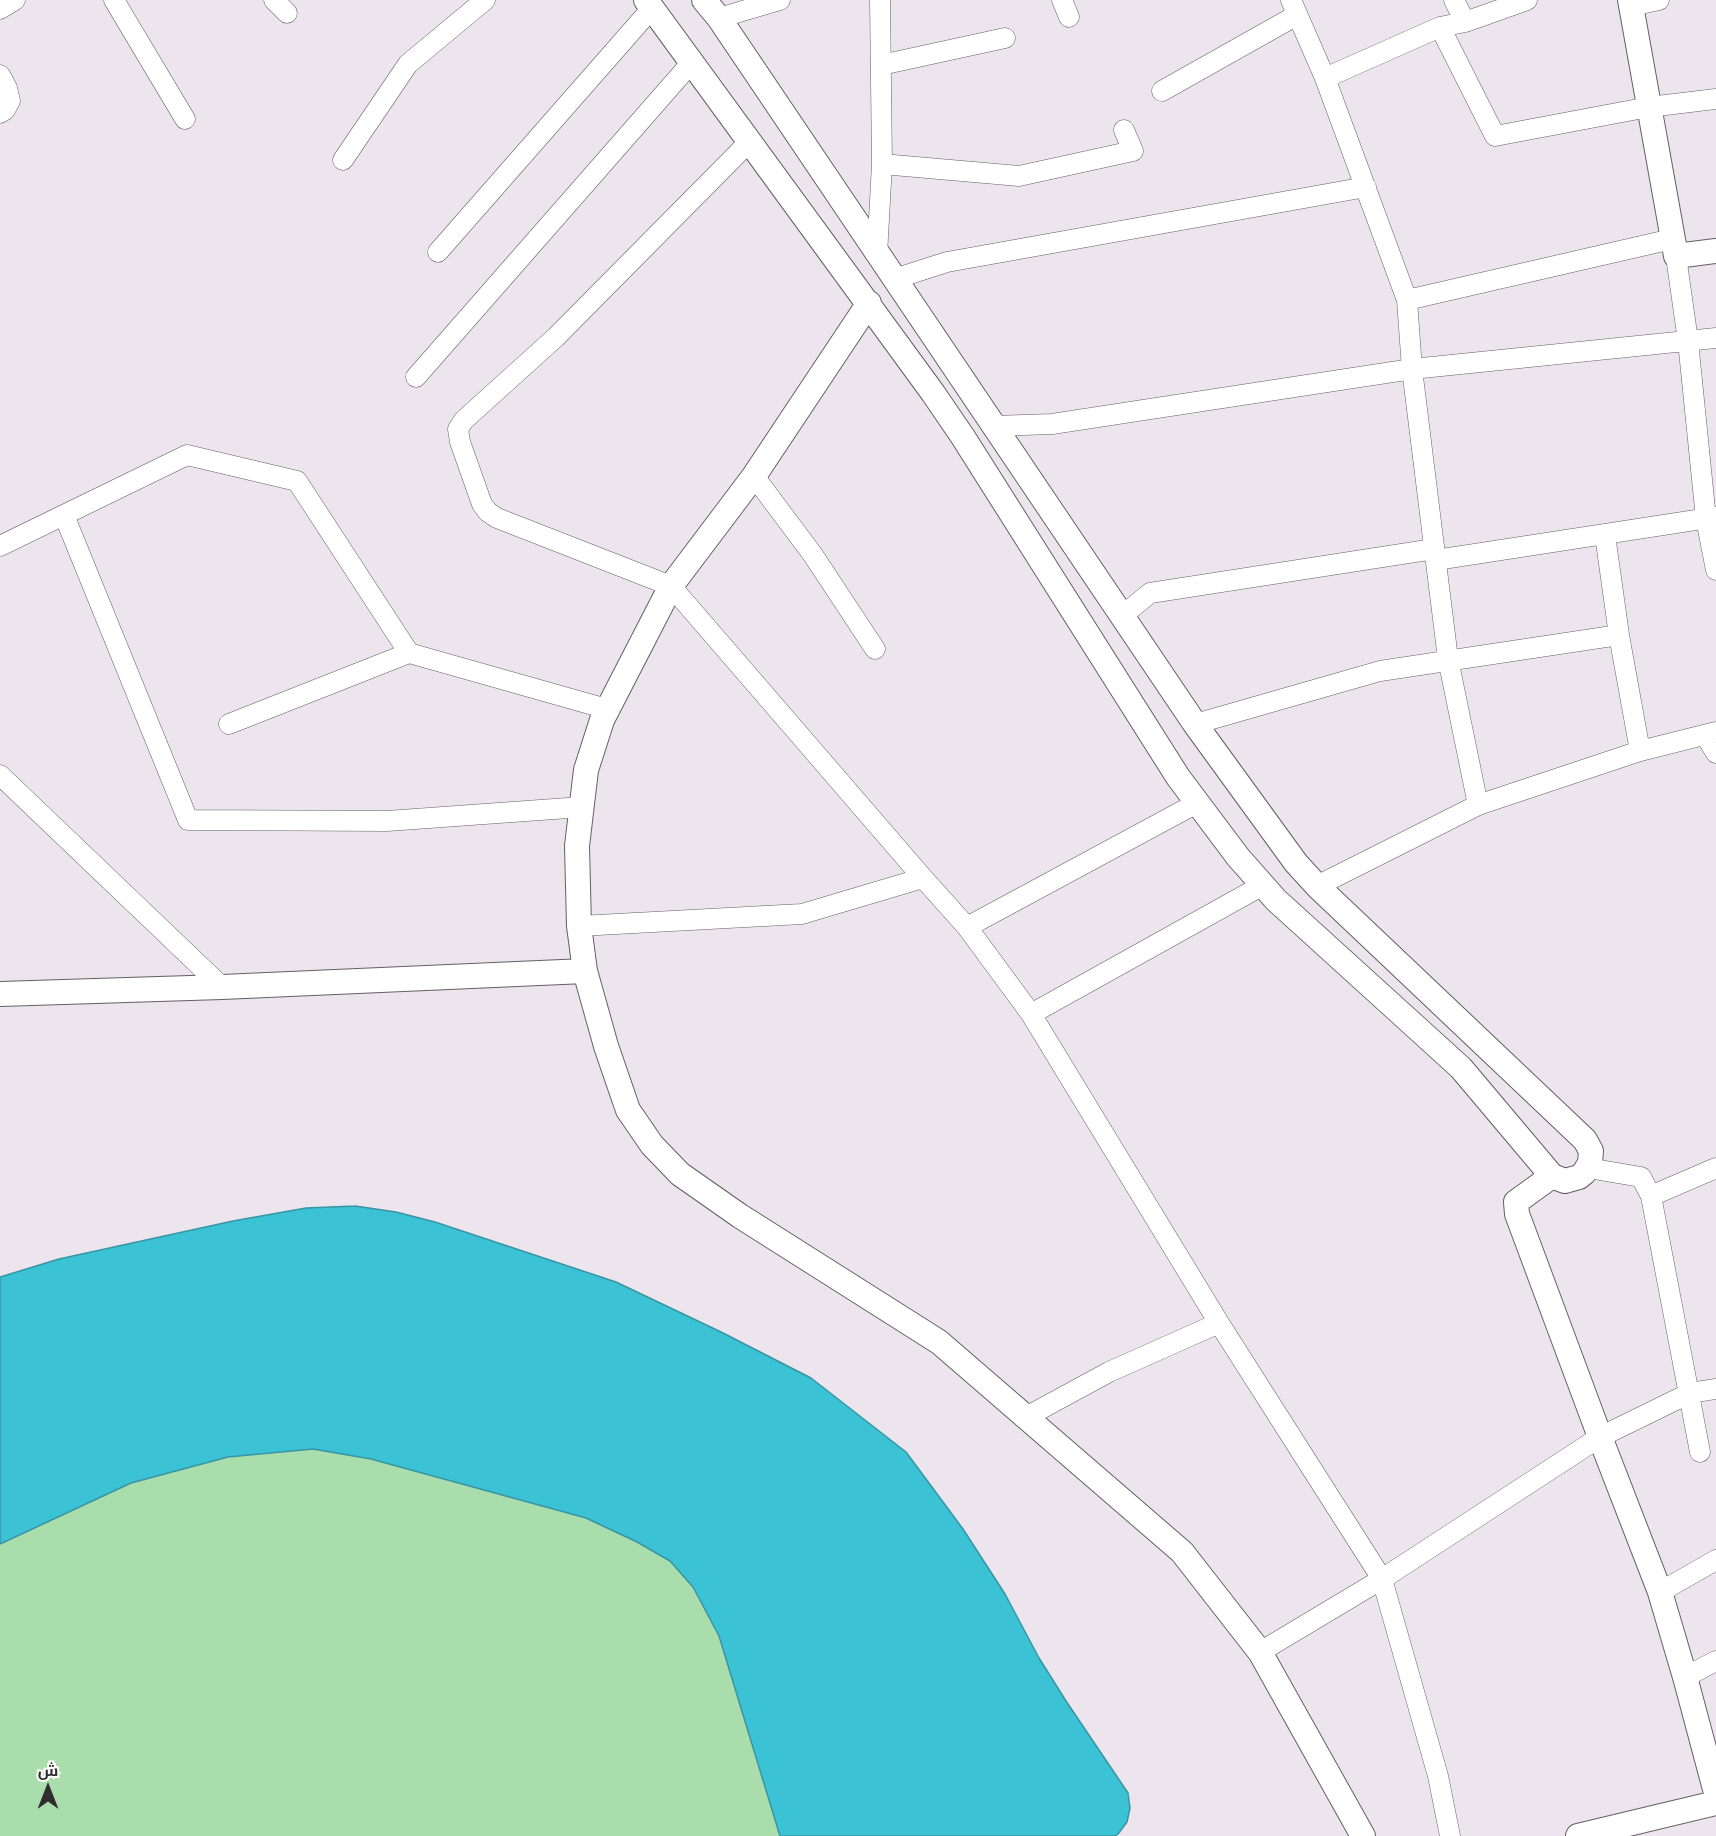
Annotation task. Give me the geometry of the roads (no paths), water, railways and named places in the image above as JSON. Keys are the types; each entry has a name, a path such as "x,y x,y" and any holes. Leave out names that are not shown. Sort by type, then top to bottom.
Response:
{"street":[{"path":"0,9 15,0"},
{"path":"114,0 184,119"},
{"path":"343,160 408,64 485,0"},
{"path":"438,252 649,4 869,303 963,436 1178,777 1197,803 1276,900 1461,1068 1552,1176 1565,1181 1579,1177 1588,1168 1590,1162 1590,1150 1585,1140 1317,886 1296,863 1195,724 711,9 780,0"},
{"path":"877,255 882,164 880,0"},
{"path":"1454,0 1465,22"},
{"path":"1325,78 1440,27 1465,22 1527,0"},
{"path":"1659,0 1630,3 1674,247 1716,570"},
{"path":"1162,91 1294,7 1325,78 1407,300 1412,369 1448,659 1478,805"},
{"path":"1440,27 1495,136 1649,107 1716,99"},
{"path":"881,65 1005,38"},
{"path":"416,377 692,62"},
{"path":"0,75 7,88 10,101 0,113"},
{"path":"882,164 1019,176 1132,151 1124,130"},
{"path":"750,141 556,337 464,420 458,429 460,442 478,494 488,512 497,518 671,586 922,878 967,927 1031,1014 1220,1323 1382,1579 1438,1776 1450,1836"},
{"path":"894,279 947,261 1366,187"},
{"path":"1407,300 1674,247 1716,251"},
{"path":"869,303 754,476 671,586 602,720 586,770 577,846 579,927 585,971 606,1046 628,1110 652,1145 680,1174 740,1216 939,1342 1182,1552 1260,1652 1363,1836"},
{"path":"994,426 1052,424 1412,369 1716,338"},
{"path":"933,393 961,376"},
{"path":"0,546 187,455 297,481 409,653"},
{"path":"754,476 813,555 875,649"},
{"path":"64,515 188,820 387,821 582,807"},
{"path":"1122,616 1150,593 1605,534 1711,518"},
{"path":"1605,534 1619,635 1640,751"},
{"path":"1195,724 1380,671 1619,635"},
{"path":"228,724 409,653 607,709"},
{"path":"1317,886 1478,805 1640,751 1711,734 1716,753"},
{"path":"0,775 222,987"},
{"path":"967,927 1197,803"},
{"path":"579,927 802,914 922,878"},
{"path":"1031,1014 1263,885"},
{"path":"0,994 585,971"},
{"path":"1588,1168 1641,1177 1651,1196 1700,1452"},
{"path":"1651,1196 1716,1168"},
{"path":"1552,1176 1516,1202 1517,1214 1660,1592 1716,1793"},
{"path":"1026,1417 1109,1372 1220,1323"},
{"path":"1260,1652 1382,1579 1600,1437 1690,1393 1716,1389"},
{"path":"1660,1592 1716,1560"},
{"path":"1685,1677 1716,1661"},
{"path":"1578,1836 1716,1803"}],"water":[{"path":"355,1206 396,1212 435,1222 616,1282 811,1378 906,1452 963,1529 1005,1594 1039,1658 1128,1793 1130,1808 1127,1822 1118,1834 1115,1836 780,1836 719,1636 693,1587 670,1561 637,1542 586,1518 371,1459 313,1449 228,1457 131,1483 0,1544 0,1277 59,1259 233,1221 306,1208"}]}
